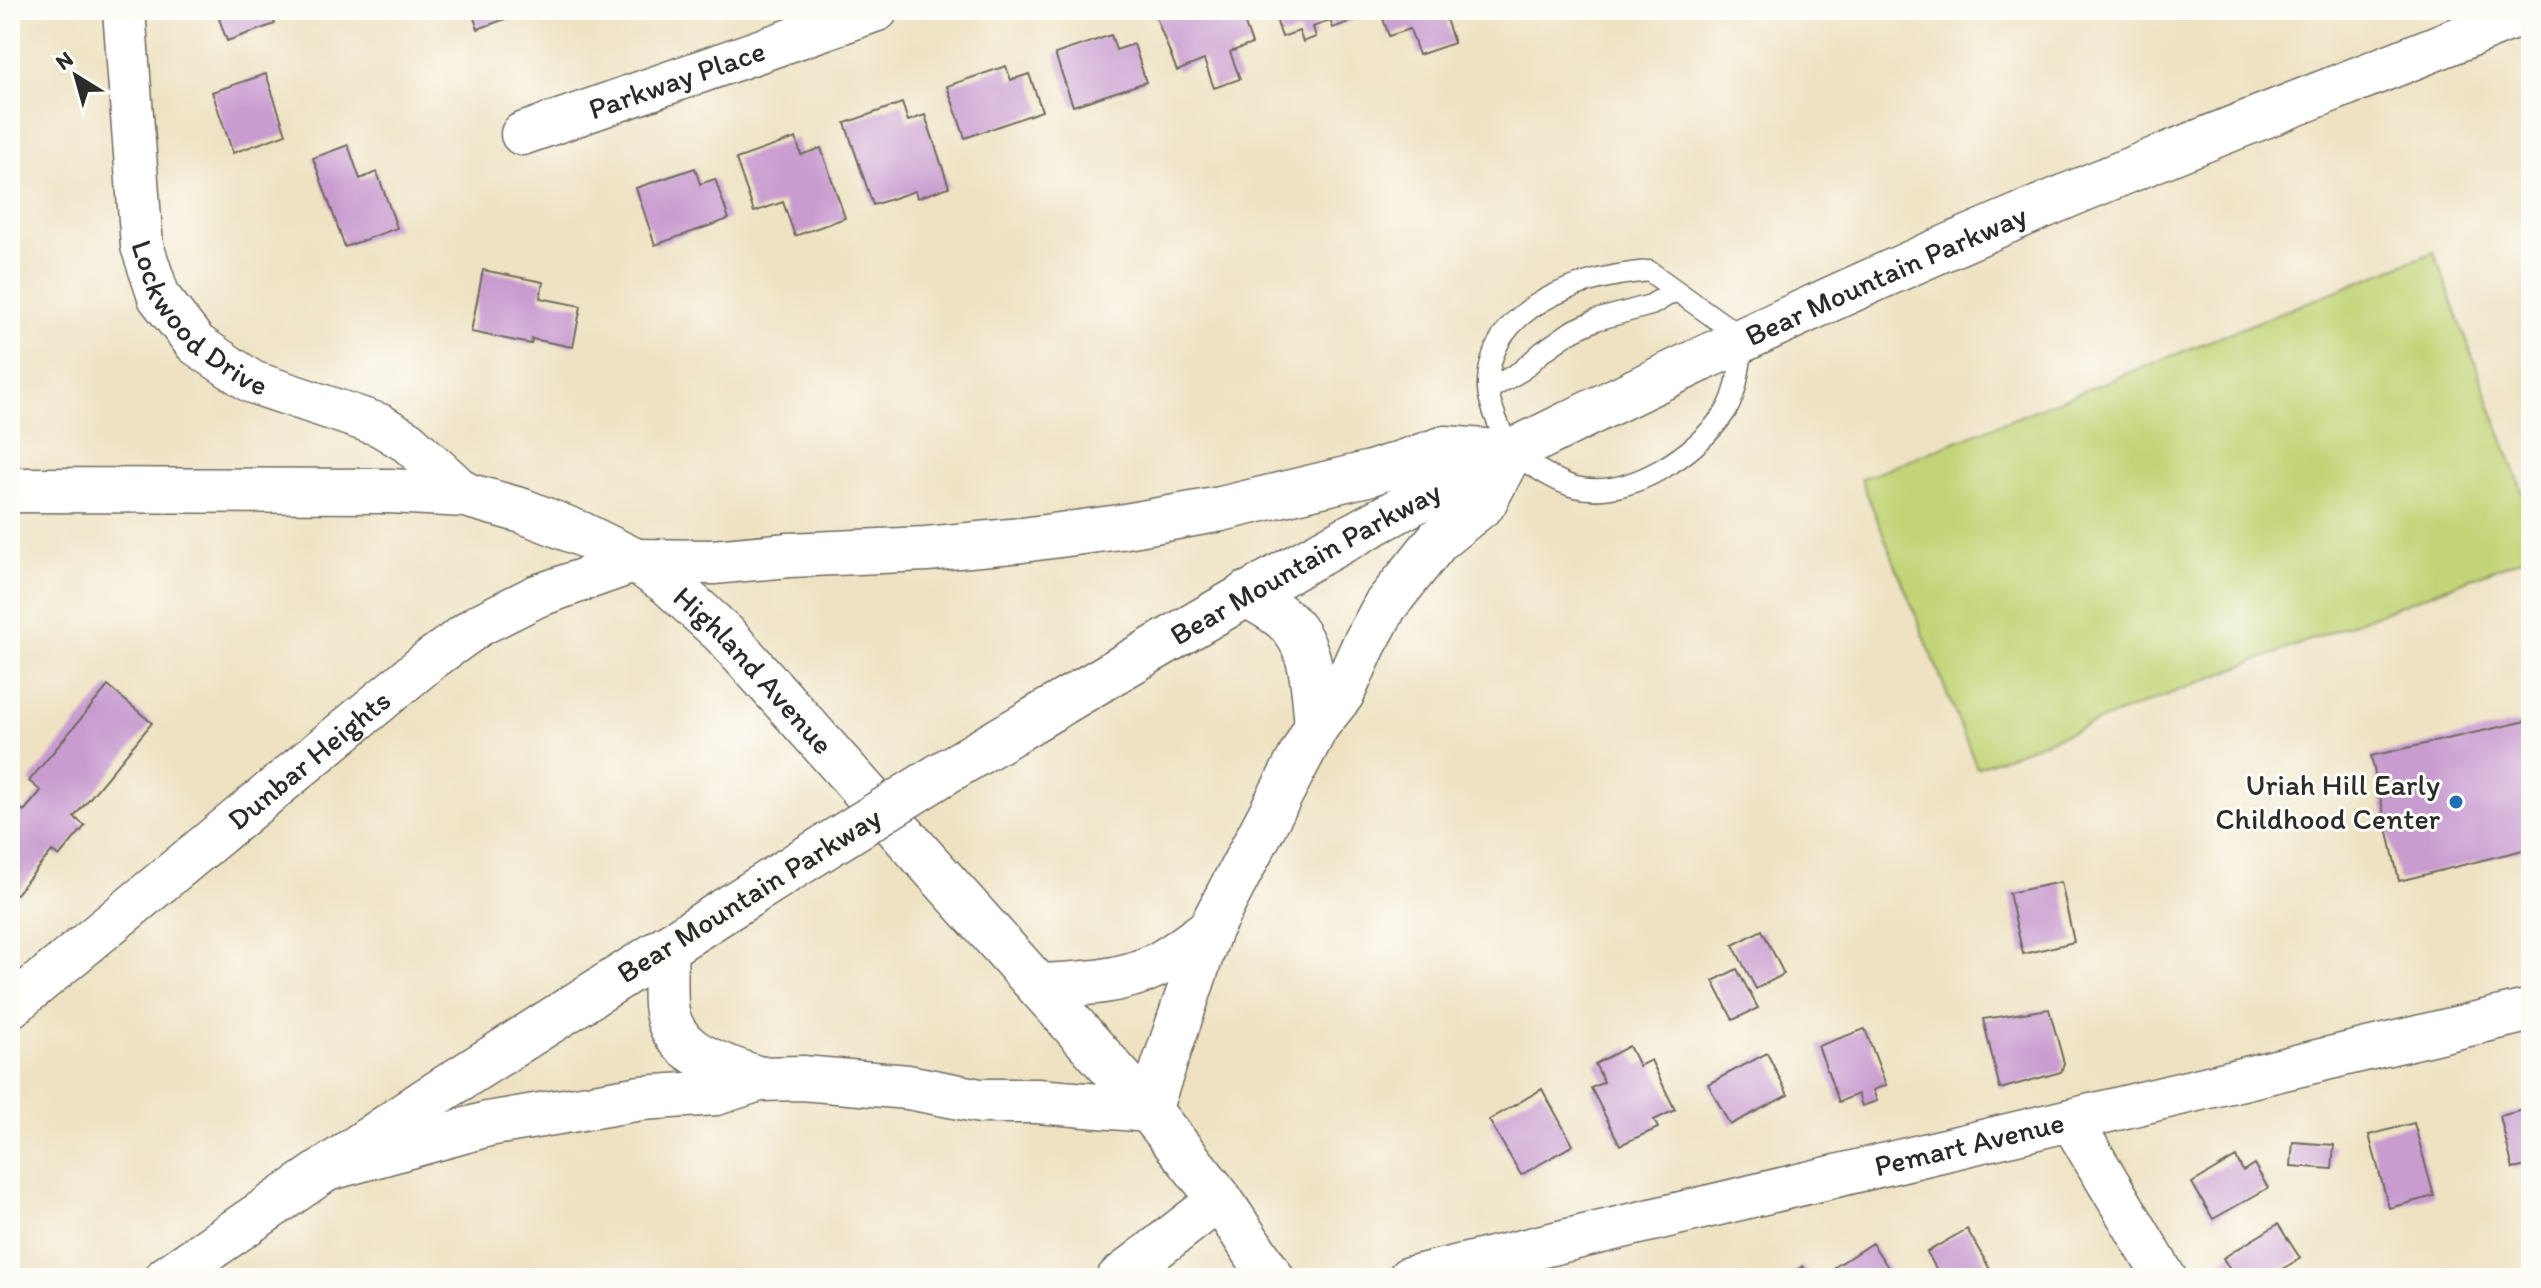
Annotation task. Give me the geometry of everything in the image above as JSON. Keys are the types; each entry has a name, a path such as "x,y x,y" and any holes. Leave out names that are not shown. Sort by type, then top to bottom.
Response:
{"main road":[{"name":"Bear Mountain Parkway","path":"167,1278 428,1099 801,862 939,776 1246,594 1373,524 1510,453 1744,339 1970,238 2157,159 2530,10"},
{"path":"326,1169 488,1124 614,1102 716,1093 759,1079 802,1078 908,1087 980,1101 1037,1101 1149,1110 1210,929 1317,725 1342,694 1385,606 1438,540 1484,503 1510,453 1445,448 1371,473 1221,509 1022,540 713,562 636,561"},
{"name":"Highland Avenue","path":"10,490 389,491 466,495 523,511 636,561 668,583 724,634 1149,1110 1220,1199 1272,1278"},
{"path":"1246,594 1284,619 1299,635 1311,676 1317,725"},
{"path":"1039,986 1077,984 1133,974 1155,966 1210,929"},
{"path":"665,948 666,1007 678,1039 707,1061 759,1079"}],"street":[{"name":"Lockwood Drive","path":"124,10 142,246 159,297 196,344 252,382 380,425 408,442 466,495"},
{"name":"Parkway Place","path":"522,134 877,10"},
{"name":"Dunbar Heights","path":"10,1007 442,651 479,625 537,596 636,561"},
{"name":"Pemart Avenue","path":"1409,1278 2531,1010"},
{"path":"2071,1120 2165,1278"},
{"path":"1118,1278 1220,1199"}],"lane":[{"path":"1649,271 1675,291 1744,339 1728,409 1692,446 1652,475 1602,490 1573,486 1510,453 1488,390 1493,355 1500,337 1540,303 1564,289 1617,274 1649,271"},
{"path":"1488,390 1521,371 1572,331 1596,320 1651,305 1675,291"}],"green space":[{"path":"2434,252 2531,515 2531,555 1977,768 1861,479"}],"building":[{"path":"216,10 270,10 275,24 227,41"},
{"path":"471,10 530,10 478,29"},
{"path":"1174,10 1219,10 1221,16 1240,10 1252,44 1230,52 1240,79 1214,88 1204,60 1177,71 1156,17"},
{"path":"1273,10 1358,10 1359,13 1352,15 1354,20 1333,28 1330,20 1313,27 1316,37 1303,42 1299,31 1282,37"},
{"path":"1380,10 1471,10 1446,19 1454,43 1419,55 1410,29 1389,36"},
{"path":"1111,35 1116,50 1134,44 1146,82 1073,106 1055,54"},
{"path":"1006,66 1011,80 1029,74 1042,111 965,138 947,86"},
{"path":"266,74 286,134 233,153 212,92"},
{"path":"902,103 908,121 925,115 949,187 917,198 915,191 873,205 845,123"},
{"path":"796,138 801,155 821,148 845,218 795,236 783,202 754,212 736,159"},
{"path":"348,145 360,179 377,172 397,228 345,247 313,158"},
{"path":"695,168 700,184 715,179 729,219 655,245 636,188"},
{"path":"483,270 543,282 540,298 581,306 573,347 532,339 531,344 471,332"},
{"path":"108,686 152,723 74,817 85,826 59,857 52,851 10,901 10,815 18,806 24,811 41,791 29,781"},
{"name":"Uriah Hill Early Childhood Center","path":"2531,720 2531,848 2399,881 2371,756"},
{"path":"2061,882 2074,942 2023,954 2009,893"},
{"path":"1762,930 1784,974 1756,989 1733,945"},
{"path":"1737,969 1758,1008 1733,1020 1713,981"},
{"path":"2049,1009 2064,1063 2061,1072 2000,1089 1983,1019"},
{"path":"1865,1029 1886,1085 1873,1090 1877,1101 1862,1106 1858,1094 1839,1102 1818,1046"},
{"path":"1629,1046 1639,1066 1651,1060 1675,1110 1654,1120 1658,1128 1620,1145 1591,1088 1604,1082 1595,1064"},
{"path":"1767,1053 1788,1095 1730,1125 1708,1084"},
{"path":"1542,1089 1573,1145 1521,1175 1489,1120"},
{"path":"2531,1108 2531,1165 2513,1169 2500,1116"},
{"path":"2414,1123 2434,1196 2389,1208 2369,1135"},
{"path":"2293,1142 2334,1145 2332,1169 2291,1166"},
{"path":"2236,1157 2243,1171 2254,1164 2268,1188 2213,1219 2192,1183"},
{"path":"2278,1224 2300,1258 2269,1278 2235,1278 2223,1258"},
{"path":"1967,1229 1995,1278 1941,1278 1927,1252"},
{"path":"1872,1243 1895,1278 1842,1278 1835,1267"},
{"path":"1803,1266 1811,1278 1783,1278"}],"place":[{"name":"Uriah Hill Early Childhood Center","path":"2456,802"}]}
